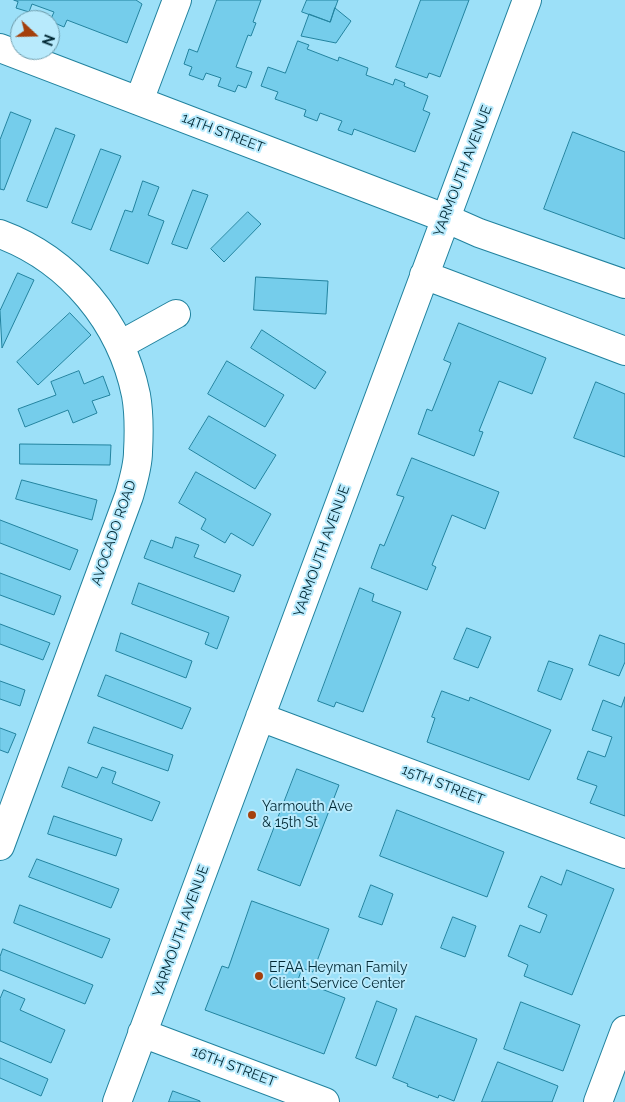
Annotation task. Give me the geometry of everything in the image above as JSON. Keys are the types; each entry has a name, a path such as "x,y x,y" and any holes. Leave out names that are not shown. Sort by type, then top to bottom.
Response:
{"street":[{"path":"139,101 178,0"},
{"name":"YARMOUTH AVENUE","path":"117,1102 527,0"},
{"name":"14TH STREET","path":"0,48 445,218 479,233 625,284"},
{"name":"AVOCADO ROAD","path":"0,234 17,240 65,272 95,303 120,345 136,396 138,454 130,496 0,846"},
{"path":"424,275 625,351"},
{"path":"120,345 176,314"},
{"name":"15TH STREET","path":"260,717 625,854"},
{"path":"598,1102 625,1030"},
{"name":"16TH STREET","path":"142,1033 325,1102"}],"building":[{"path":"14,0 136,0 142,4 127,43 67,20 64,27 60,25 60,10 48,10 32,4 30,10 22,10 16,8 18,2"},
{"path":"217,0 261,0 253,22 256,23 251,36 248,35 236,67 252,72 246,88 238,85 235,92 218,86 221,78 206,73 203,80 189,75 192,67 184,64 189,49 197,52"},
{"path":"307,0 338,0 330,22 302,12"},
{"path":"421,0 469,0 440,77 429,73 427,78 396,67"},
{"path":"335,8 351,21 336,43 301,36 309,14 330,22"},
{"path":"298,41 309,45 307,49 338,61 339,57 368,68 366,75 393,85 395,79 405,83 404,86 428,96 423,110 430,113 415,152 354,129 352,135 338,130 342,121 320,113 317,121 304,116 306,110 275,99 278,92 261,86 268,67 285,73"},
{"path":"11,112 31,120 4,190 0,189 0,140"},
{"path":"56,128 75,135 47,208 27,201"},
{"path":"573,132 625,152 625,239 544,209"},
{"path":"101,149 121,156 91,230 72,223"},
{"path":"143,181 159,187 148,215 164,221 148,264 110,250 125,210 132,212"},
{"path":"193,190 208,195 187,249 172,244"},
{"path":"248,212 261,224 224,262 211,249"},
{"path":"18,273 34,280 2,348 0,311"},
{"path":"256,277 328,281 326,314 254,310"},
{"path":"70,313 91,335 38,385 17,362"},
{"path":"459,323 546,358 532,394 499,381 479,431 483,432 474,456 418,434 427,409 432,411 451,363 444,360"},
{"path":"262,330 326,372 315,389 251,348"},
{"path":"227,361 284,395 265,427 208,394"},
{"path":"79,371 84,384 103,376 110,395 92,401 97,413 73,423 68,410 25,427 18,409 56,395 51,382"},
{"path":"596,382 625,394 625,457 574,438"},
{"path":"209,416 276,455 255,489 189,449"},
{"path":"20,444 111,445 110,465 20,464"},
{"path":"412,458 499,492 485,529 452,515 432,565 436,567 427,590 371,568 380,544 384,546 404,497 397,495"},
{"path":"196,472 271,514 253,546 231,533 225,543 201,529 206,519 179,503"},
{"path":"22,480 97,500 92,520 16,499"},
{"path":"0,520 78,550 70,570 0,543"},
{"path":"176,537 199,545 194,557 241,575 234,592 144,558 151,540 172,548"},
{"path":"0,573 61,596 54,615 0,595"},
{"path":"139,583 229,617 217,649 205,644 209,633 132,604"},
{"path":"360,588 374,594 372,601 401,612 363,712 336,702 334,707 318,701"},
{"path":"0,624 50,643 43,660 0,644"},
{"path":"467,628 491,637 478,668 454,659"},
{"path":"121,633 192,661 186,678 116,651"},
{"path":"600,635 625,644 625,662 619,676 589,665"},
{"path":"549,661 573,669 561,700 538,691"},
{"path":"106,675 191,708 182,729 98,696"},
{"path":"0,681 25,690 20,706 0,699"},
{"path":"442,691 469,701 470,697 551,730 529,780 427,742 435,718 432,717"},
{"path":"625,697 625,816 590,803 597,786 577,779 588,751 605,757 612,737 592,730 603,700 621,707"},
{"path":"94,727 173,755 168,771 88,743"},
{"path":"0,728 16,734 8,753 0,750"},
{"path":"69,767 97,778 102,767 116,772 112,783 160,802 152,821 62,787"},
{"path":"297,769 339,785 300,886 258,870"},
{"path":"397,810 504,852 487,897 380,856"},
{"path":"54,816 122,839 116,856 48,834"},
{"path":"37,859 119,889 111,908 29,877"},
{"path":"567,870 614,889 572,995 524,976 528,965 508,956 520,925 540,933 547,915 528,907 541,876 561,885"},
{"path":"371,885 393,894 382,925 359,917"},
{"name":"EFAA Heyman Family Client Service Center","path":"252,901 329,929 313,972 302,968 298,980 345,998 324,1054 205,1010 222,966 228,968"},
{"path":"20,905 110,939 102,958 14,923"},
{"path":"453,917 476,926 465,957 441,948"},
{"path":"3,949 93,985 85,1004 0,970 0,957"},
{"path":"4,990 25,999 20,1010 65,1030 51,1063 0,1041 0,999"},
{"path":"377,1001 397,1009 376,1066 356,1058"},
{"path":"521,1002 580,1025 563,1071 504,1049"},
{"path":"416,1016 477,1039 454,1101 439,1095 438,1098 407,1086 408,1084 393,1078"},
{"path":"0,1058 48,1079 41,1096 0,1078"},
{"path":"498,1062 558,1086 552,1102 482,1102"},
{"path":"173,1091 200,1101 200,1102 169,1102"}],"place":[{"name":"Yarmouth Ave & 15th St","path":"252,815"},
{"name":"EFAA Heyman Family Client Service Center","path":"259,976"}]}
